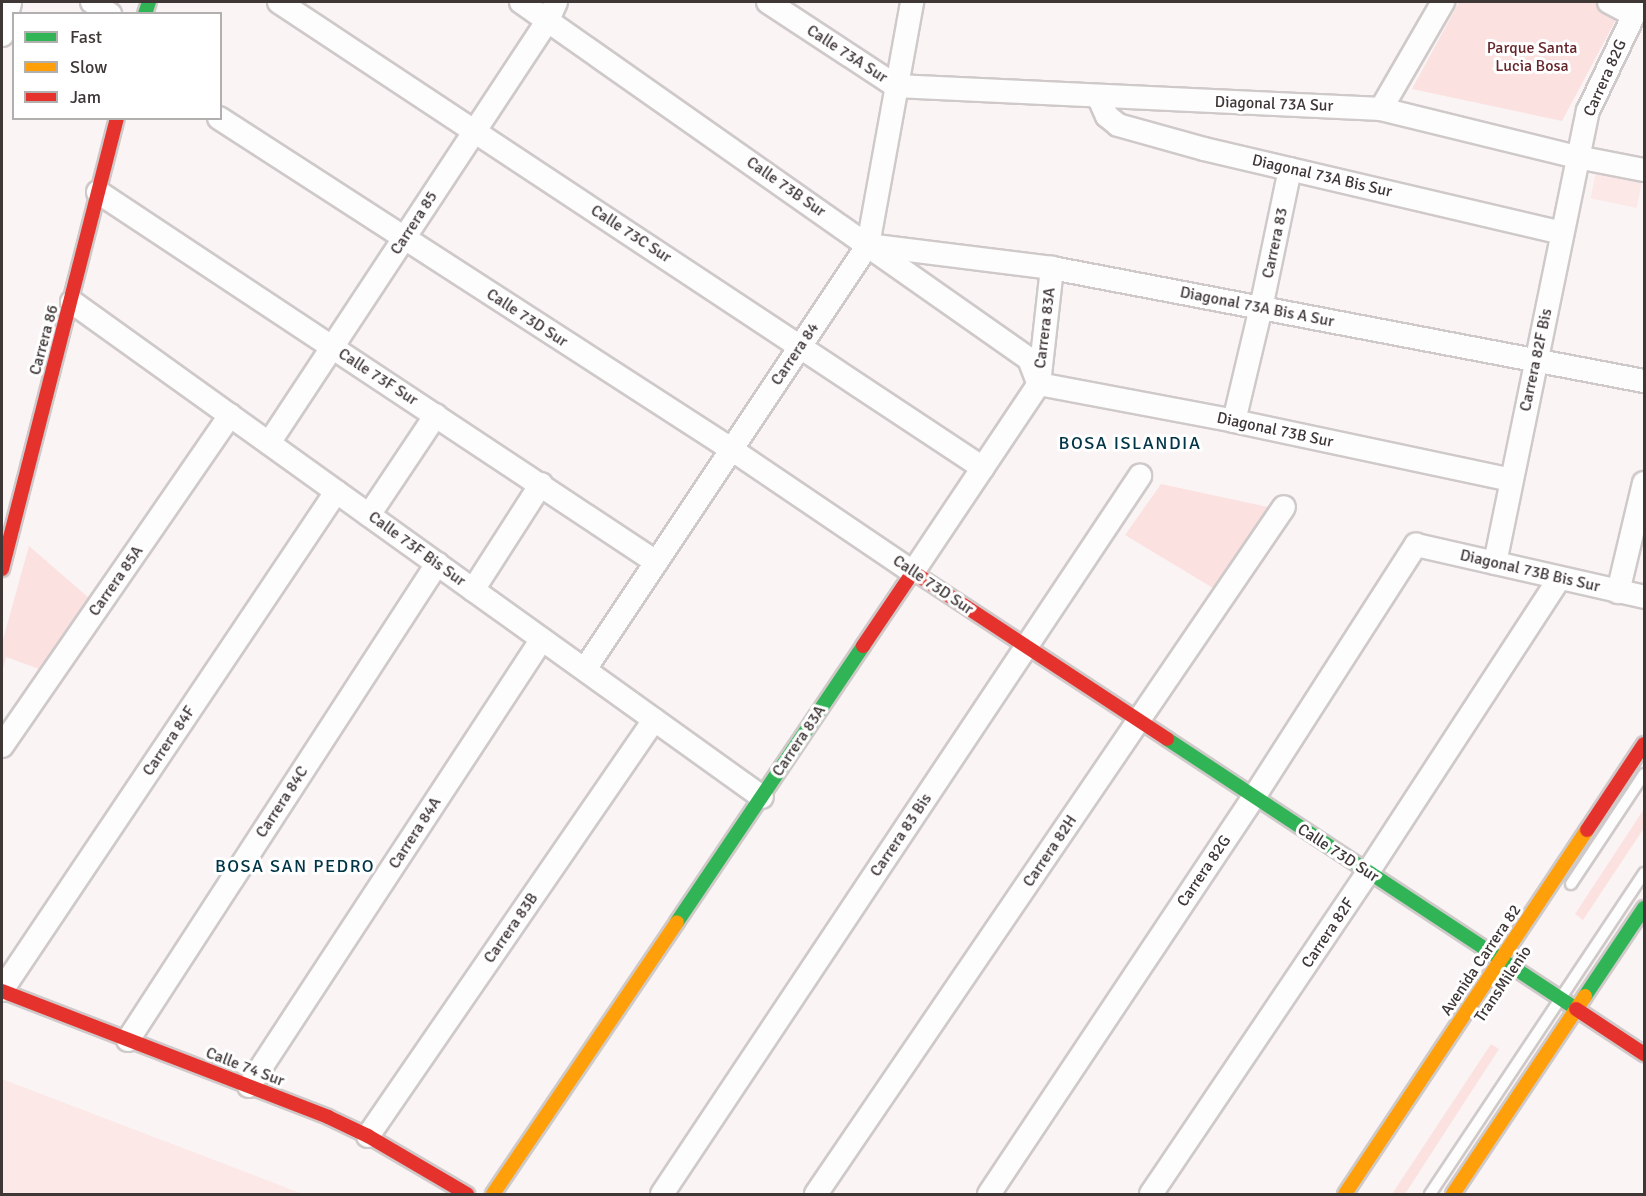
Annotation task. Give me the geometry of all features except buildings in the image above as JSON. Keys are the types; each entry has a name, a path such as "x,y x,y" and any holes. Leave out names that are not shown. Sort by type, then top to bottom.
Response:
{"street":[{"path":"2,35 10,2"},
{"path":"92,2 107,12"},
{"name":"Calle 73C Sur","path":"279,2 983,468"},
{"name":"Calle 73B Sur","path":"520,2 552,11 868,245 1029,359 1039,384"},
{"name":"Calle 73A Sur","path":"768,2 896,86"},
{"name":"Carrera 84","path":"585,669 868,245 912,2"},
{"path":"1381,109 1443,2"},
{"path":"1609,2 1636,8"},
{"name":"Carrera 82G","path":"1577,157 1588,111 1636,8"},
{"name":"Carrera 85","path":"269,443 552,11"},
{"name":"Diagonal 73A Sur","path":"896,86 1381,109 1577,157 1644,170"},
{"name":"Diagonal 73A Bis Sur","path":"1098,96 1107,116 1119,125 1204,149 1562,232"},
{"name":"Carrera 86","path":"2,569 72,302 116,120"},
{"name":"Calle 73D Sur","path":"222,120 731,450 1644,1054"},
{"name":"Carrera 82F Bis","path":"1495,563 1577,157"},
{"name":"Carrera 83","path":"1234,421 1261,308 1290,169"},
{"name":"Calle 73F Sur","path":"98,192 657,562"},
{"name":"Diagonal 73A Bis A Sur","path":"868,245 1052,268 1644,381"},
{"name":"Carrera 83A","path":"493,1194 1039,384 1052,268"},
{"name":"Calle 73F Bis Sur","path":"72,302 762,797"},
{"name":"Diagonal 73B Sur","path":"1039,384 1234,421 1511,480"},
{"name":"Carrera 85A","path":"2,746 230,415"},
{"path":"369,515 436,415"},
{"name":"Carrera 83 Bis","path":"662,1194 1140,476"},
{"path":"1618,592 1644,483"},
{"path":"472,590 541,484"},
{"name":"Carrera 84F","path":"2,990 336,492"},
{"name":"Carrera 82H","path":"816,1194 1284,507"},
{"name":"Carrera 82G","path":"989,1194 1254,797 1416,545"},
{"name":"Diagonal 73B Bis Sur","path":"1416,545 1644,597"},
{"name":"Carrera 84C","path":"128,1040 436,564"},
{"name":"Carrera 82F","path":"1151,1194 1368,872 1560,578"},
{"name":"Carrera 84A","path":"249,1086 542,639"},
{"name":"Carrera 83B","path":"368,1136 654,720"},
{"name":"Avenida Carrera 82","path":"1345,1194 1644,744"},
{"path":"1453,1194 1644,908"},
{"name":"Calle 74 Sur","path":"2,990 328,1117 368,1136 467,1194"}],"lane":[{"path":"1564,893 1644,774"},
{"path":"1430,1194 1644,873"}],"shaded area":[{"path":"1598,163 1644,173 1636,208 1591,198"},
{"path":"2,1079 303,1194 2,1194"}],"green space":[{"name":"Parque Santa Lucia Bosa","path":"1459,2 1594,2 1619,14 1562,121 1412,89"},
{"path":"1161,484 1268,507 1213,588 1125,535"},
{"path":"29,546 89,598 39,669 6,657 2,673 2,643"},
{"path":"1644,809 1644,828 1583,920 1575,914"},
{"path":"1491,1044 1499,1049 1405,1194 1392,1194"}],"traffic: fast":[{"path":"146,12 149,2"},
{"path":"677,922 863,646"},
{"path":"1167,739 1576,1009"},
{"path":"1585,996 1644,908"}],"traffic: slow":[{"path":"1345,1194 1587,830"},
{"path":"493,1194 677,922"},
{"path":"1453,1194 1585,996"}],"traffic: jam":[{"path":"2,569 116,120"},
{"path":"863,646 913,572 1167,739"},
{"path":"1587,830 1644,744"},
{"path":"2,991 328,1117 368,1136 467,1194"},
{"path":"1576,1009 1644,1054"}],"district":[{"name":"BOSA ISLANDIA","path":"1130,443"},
{"name":"BOSA SAN PEDRO","path":"295,866"}]}
